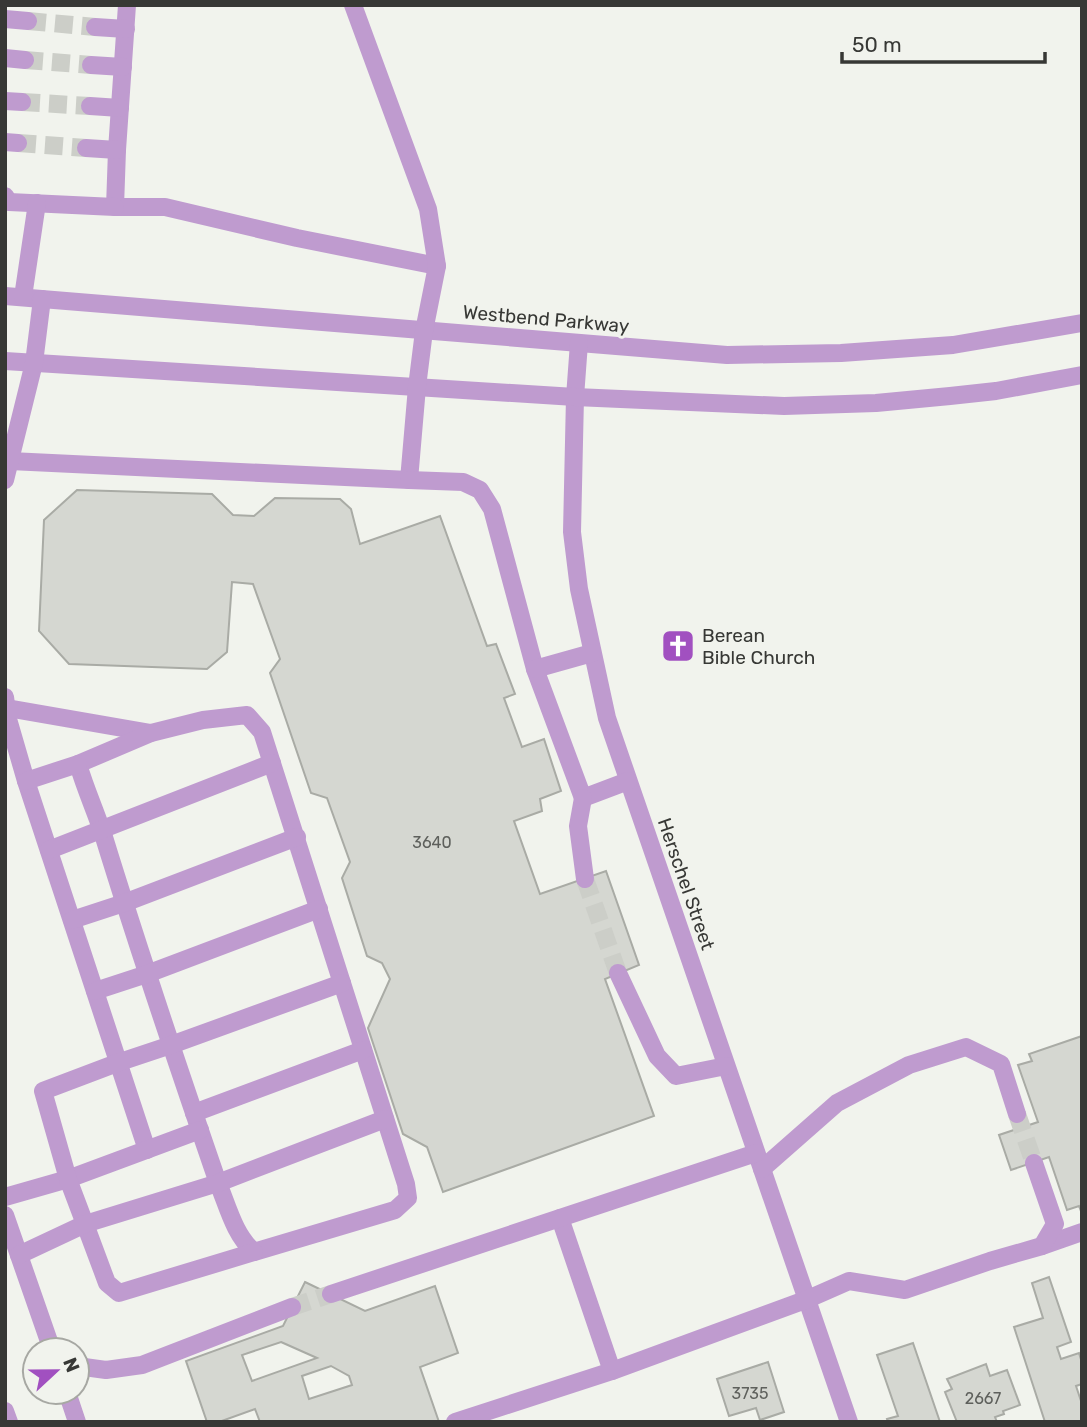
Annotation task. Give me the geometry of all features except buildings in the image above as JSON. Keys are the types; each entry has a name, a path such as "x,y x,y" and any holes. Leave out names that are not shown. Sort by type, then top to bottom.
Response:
{"street":[{"path":"7,5 5,18 28,21"},
{"path":"115,207 127,5"},
{"path":"353,5 428,209 437,266 424,331 409,480"},
{"path":"95,27 125,29"},
{"path":"5,58 24,60"},
{"path":"91,65 123,67"},
{"path":"90,106 120,108"},
{"path":"86,148 117,150"},
{"path":"5,196 9,202 165,207 298,238 437,266"},
{"path":"14,297 37,203"},
{"name":"Westbend Parkway","path":"14,297 727,355 841,353 953,345 1082,323"},
{"path":"5,480 34,363 42,299"},
{"name":"Herschel Street","path":"579,343 572,532 579,589 607,718 849,1422"},
{"path":"5,361 575,397 784,405 876,404 996,391 1082,375"},
{"path":"10,461 463,482 480,490 492,509 535,669 583,798 578,826 585,878"},
{"path":"535,669 592,653"},
{"path":"147,1150 26,781 8,719 6,702 151,733"},
{"path":"26,781 78,764 151,733 203,720 247,715 262,732 297,837 406,1184 408,1198 395,1210 119,1293 107,1283 68,1179 43,1091 342,983"},
{"path":"49,850 272,763"},
{"path":"78,764 218,1183 244,1242 254,1252"},
{"path":"583,798 628,781"},
{"path":"72,920 124,904 297,837"},
{"path":"95,991 319,909"},
{"path":"618,973 657,1056 676,1076 726,1066"},
{"path":"331,1294 560,1218 759,1161 837,1103 909,1065 966,1048 1001,1064 1017,1114"},
{"path":"194,1113 363,1050"},
{"path":"19,1255 85,1224 218,1183 385,1119"},
{"path":"5,1197 68,1179 200,1130"},
{"path":"1034,1163 1055,1224 1042,1246"},
{"path":"5,1215 47,1336"},
{"path":"560,1218 612,1371"},
{"path":"455,1422 612,1371 849,1282 905,1290 1082,1232"},
{"path":"91,1368 106,1370 142,1365 292,1307"},
{"path":"5,1411 9,1422"}],"tunnel":[{"path":"28,21 95,27"},
{"path":"25,60 91,65"},
{"path":"22,102 90,106"},
{"path":"18,143 86,148"},
{"path":"585,879 618,973"},
{"path":"1017,1114 1034,1163"},
{"path":"292,1307 331,1294"}],"place":[{"name":"Berean Bible Church","path":"678,646"}]}
